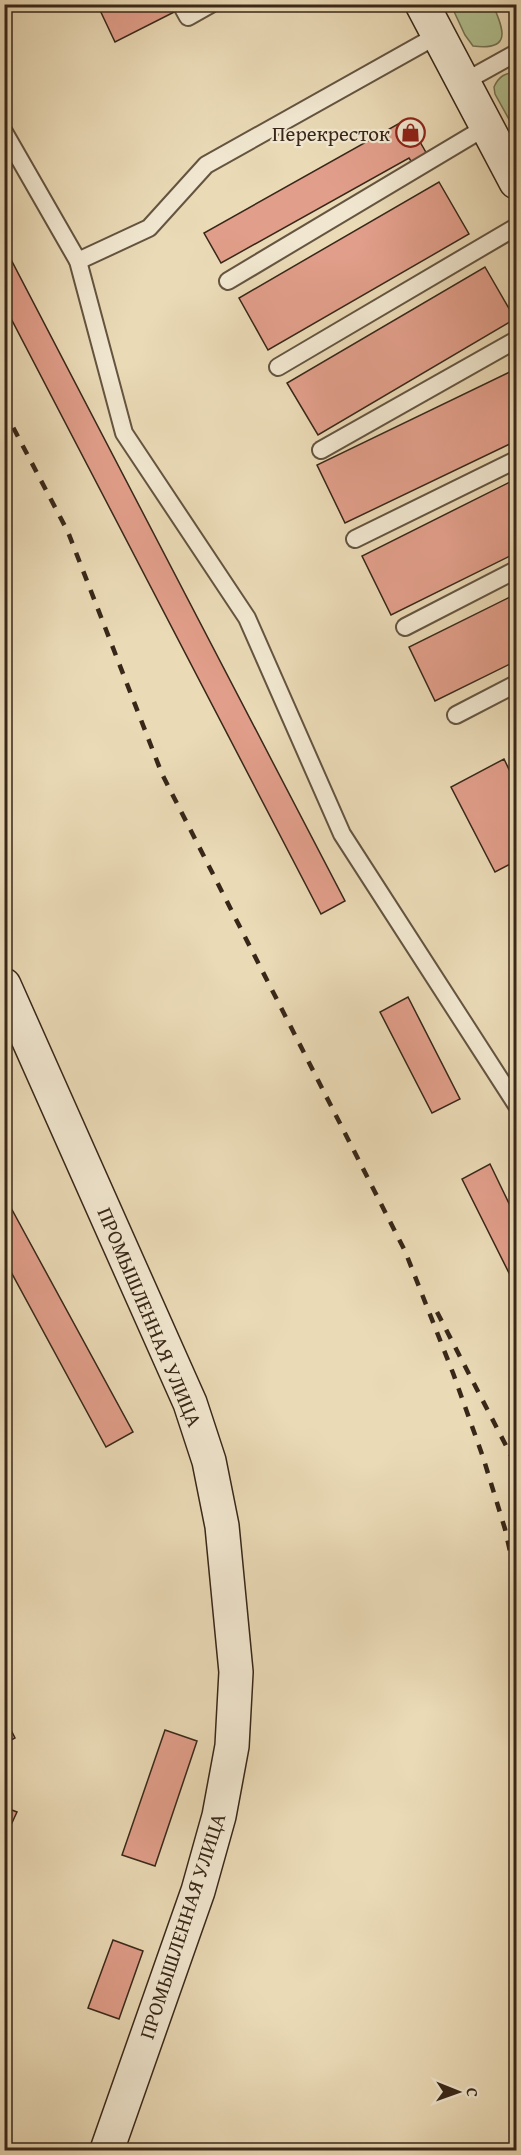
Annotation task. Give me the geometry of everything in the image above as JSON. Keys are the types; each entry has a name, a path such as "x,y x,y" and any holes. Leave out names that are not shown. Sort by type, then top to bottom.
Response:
{"street":[{"path":"422,4 516,183"},
{"name":"ПРОМЫШЛЕННАЯ УЛИЦА","path":"4,985 190,1403 209,1461 222,1526 236,1672 232,1746 219,1816 198,1891 107,2151"}],"lane":[{"path":"183,8 188,16 211,4"},
{"path":"78,261 149,228 206,165 438,34"},
{"path":"462,83 516,53"},
{"path":"228,281 486,127"},
{"path":"4,132 78,261 124,433 247,618 342,834 516,1104"},
{"path":"278,367 516,226"},
{"path":"321,450 516,340"},
{"path":"355,539 516,460"},
{"path":"405,627 516,570"},
{"path":"456,715 516,684"}],"green space":[{"path":"451,5 493,5 502,30 499,42 486,47 473,46 465,35"},
{"path":"516,72 516,132 495,94 494,87 503,76"}],"building":[{"path":"101,4 190,4 115,42 98,6"},
{"path":"407,119 428,156 413,164 409,158 221,263 204,233"},
{"path":"439,182 469,234 268,350 239,298"},
{"path":"5,248 345,901 321,914 4,305"},
{"path":"485,267 515,319 318,435 287,383"},
{"path":"516,369 516,441 345,523 317,465"},
{"path":"516,479 516,553 391,615 362,556"},
{"path":"516,594 516,661 435,701 409,647"},
{"path":"504,759 516,784 516,861 495,872 451,787"},
{"path":"408,997 460,1099 432,1113 380,1012"},
{"path":"490,1164 516,1218 516,1287 462,1179"},
{"path":"4,1195 133,1432 106,1447 4,1259"},
{"path":"4,1716 15,1738 4,1744"},
{"path":"165,1730 197,1741 155,1866 122,1855"},
{"path":"4,1807 17,1812 4,1840"},
{"path":"113,1940 143,1951 119,2019 88,2008"}],"railway":[{"path":"4,410 68,532 162,774 405,1251 483,1457 505,1529 516,1578"},
{"path":"437,1312 516,1465"}],"place":[{"name":"Перекресток","path":"411,133"}]}
